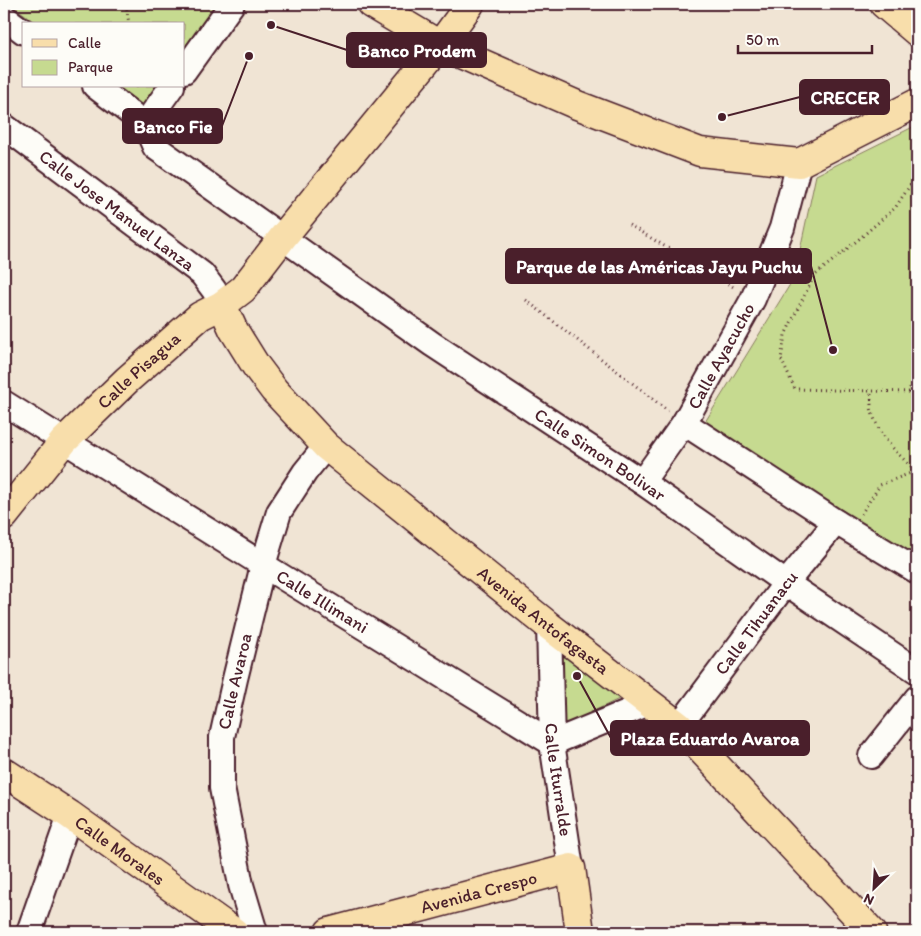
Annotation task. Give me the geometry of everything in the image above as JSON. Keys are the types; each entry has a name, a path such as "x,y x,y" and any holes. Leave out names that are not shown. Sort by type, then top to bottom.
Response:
{"main road":[{"path":"371,4 440,45 578,105 700,152 799,163 917,103"},
{"name":"Calle Pisagua","path":"4,516 64,441 126,380 200,316 222,305 243,289 283,237 440,45 470,4"},
{"path":"884,4 917,32"},
{"name":"Avenida Antofagasta","path":"222,305 233,330 256,366 274,390 326,446 549,626 679,726 872,932"},
{"name":"Calle Morales","path":"4,772 70,815 234,932"},
{"name":"Avenida Crespo","path":"329,932 571,868"},
{"name":"Calle Iturralde","path":"571,868 580,932"}],"street":[{"path":"185,69 232,4"},
{"path":"4,17 22,30"},
{"path":"98,88 145,124 171,88"},
{"name":"Calle Simon Bolivar","path":"145,124 156,147 432,344 642,482 786,583 917,671"},
{"name":"Calle Jose Manuel Lanza","path":"4,126 202,274 222,305"},
{"name":"Calle Ayacucho","path":"642,482 684,424 753,299 782,228 799,163"},
{"name":"Calle Illimani","path":"4,403 552,743"},
{"path":"684,424 843,527 917,571"},
{"name":"Calle Avaroa","path":"255,932 241,885 222,788 222,737 263,565 279,512 305,472 326,446"},
{"name":"Calle Tihuanacu","path":"679,726 786,583 843,527"},
{"name":"Calle Iturralde","path":"549,626 552,743 571,868"},
{"path":"871,756 917,698"},
{"path":"552,743 648,703"},
{"path":"29,932 70,815"}],"path":[{"path":"126,4 129,22"},
{"path":"909,392 795,388 781,359 785,336 814,276 895,208 917,178"},
{"path":"629,225 753,299"},
{"path":"526,300 684,424"},
{"path":"917,374 912,379 909,392 911,399 917,406"},
{"path":"843,527 880,484 916,471 883,437 872,414 871,391"}],"green space":[{"path":"11,4 216,4 185,47 185,22 34,22"},
{"path":"121,88 155,88 142,105"},
{"path":"917,125 917,560 705,422 794,278 816,175"},
{"path":"562,655 621,698 563,726"}],"place":[{"name":"Banco Prodem","path":"271,25"},
{"name":"Banco Fie","path":"249,56"},
{"name":"CRECER","path":"722,117"},
{"name":"Parque de las Américas Jayu Puchu","path":"833,350"},
{"name":"Plaza Eduardo Avaroa","path":"577,676"}]}
